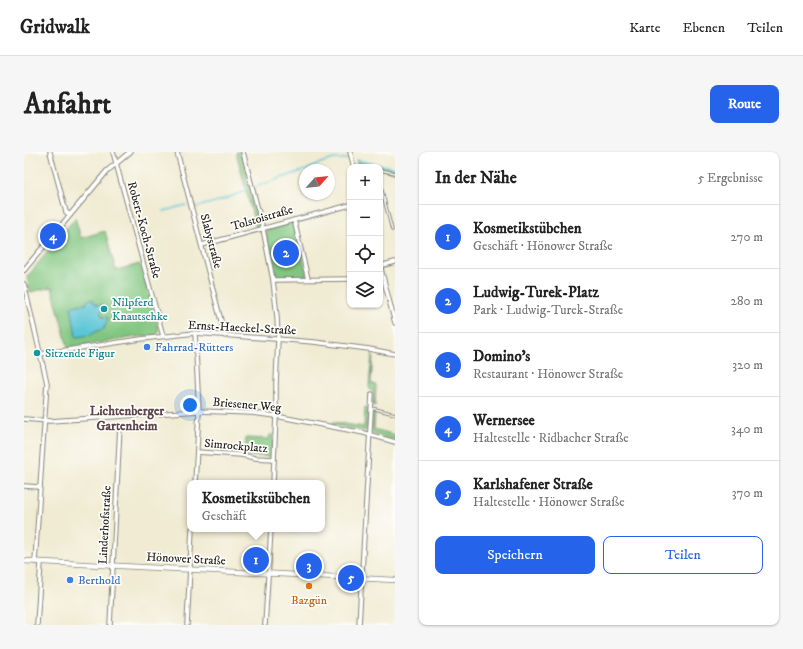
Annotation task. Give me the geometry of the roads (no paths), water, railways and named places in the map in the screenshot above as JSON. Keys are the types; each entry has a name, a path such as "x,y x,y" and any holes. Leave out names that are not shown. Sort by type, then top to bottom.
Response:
{"main road":[{"name":"Hönower Straße","path":"24,561 395,580"}],"street":[{"path":"50,152 66,212 70,216"},
{"name":"Robert-Koch-Straße","path":"113,152 163,336"},
{"path":"24,270 107,171 130,152"},
{"name":"Slabystraße","path":"177,152 225,336"},
{"path":"242,152 263,229 273,280 278,339 273,480"},
{"path":"350,152 353,164"},
{"name":"Tolstoistraße","path":"202,245 347,206"},
{"path":"294,220 308,279"},
{"path":"383,264 395,262"},
{"path":"273,280 347,279"},
{"path":"383,281 393,306 395,323"},
{"path":"24,284 47,383 40,487 37,625"},
{"path":"195,333 199,411 195,480"},
{"name":"Ernst-Haeckel-Straße","path":"40,354 163,336 195,333 329,344 395,354"},
{"path":"359,625 372,394"},
{"name":"Briesener Weg","path":"24,419 44,421 199,411 222,412 276,416 369,435 395,442"},
{"name":"Linderhofstraße","path":"110,625 120,426"},
{"name":"Simrockplatz","path":"196,452 274,459"},
{"path":"24,486 40,487"},
{"path":"187,625 192,532"},
{"path":"265,625 271,532"}],"lane":[{"path":"383,171 395,173"},
{"path":"383,195 392,230"},
{"path":"372,408 395,414"}],"water":[{"path":"93,299 93,302 98,305 102,304 103,309 100,313 103,317 108,318 104,329 91,335 76,337 71,306 87,304 87,300"}],"waterway":[{"path":"319,164 334,159 350,159"},
{"path":"357,160 395,168"},
{"path":"255,187 299,172"},
{"path":"197,207 222,200 245,191"},
{"path":"164,211 186,205"}],"place":[{"name":"Wernersee","path":"53,236"},
{"name":"Ludwig-Turek-Platz","path":"286,253"},
{"name":"Nilpferd Knautschke","path":"104,309"},
{"name":"Fahrrad-Rütters","path":"147,347"},
{"name":"Sitzende Figur","path":"37,353"},
{"name":"Kosmetikstübchen","path":"256,560"},
{"name":"Domino’s","path":"309,566"},
{"name":"Karlshafener Straße","path":"351,578"},
{"name":"Berthold","path":"70,580"},
{"name":"Bazgün","path":"309,586"}],"district":[{"name":"Lichtenberger Gartenheim","path":"127,418"}]}
